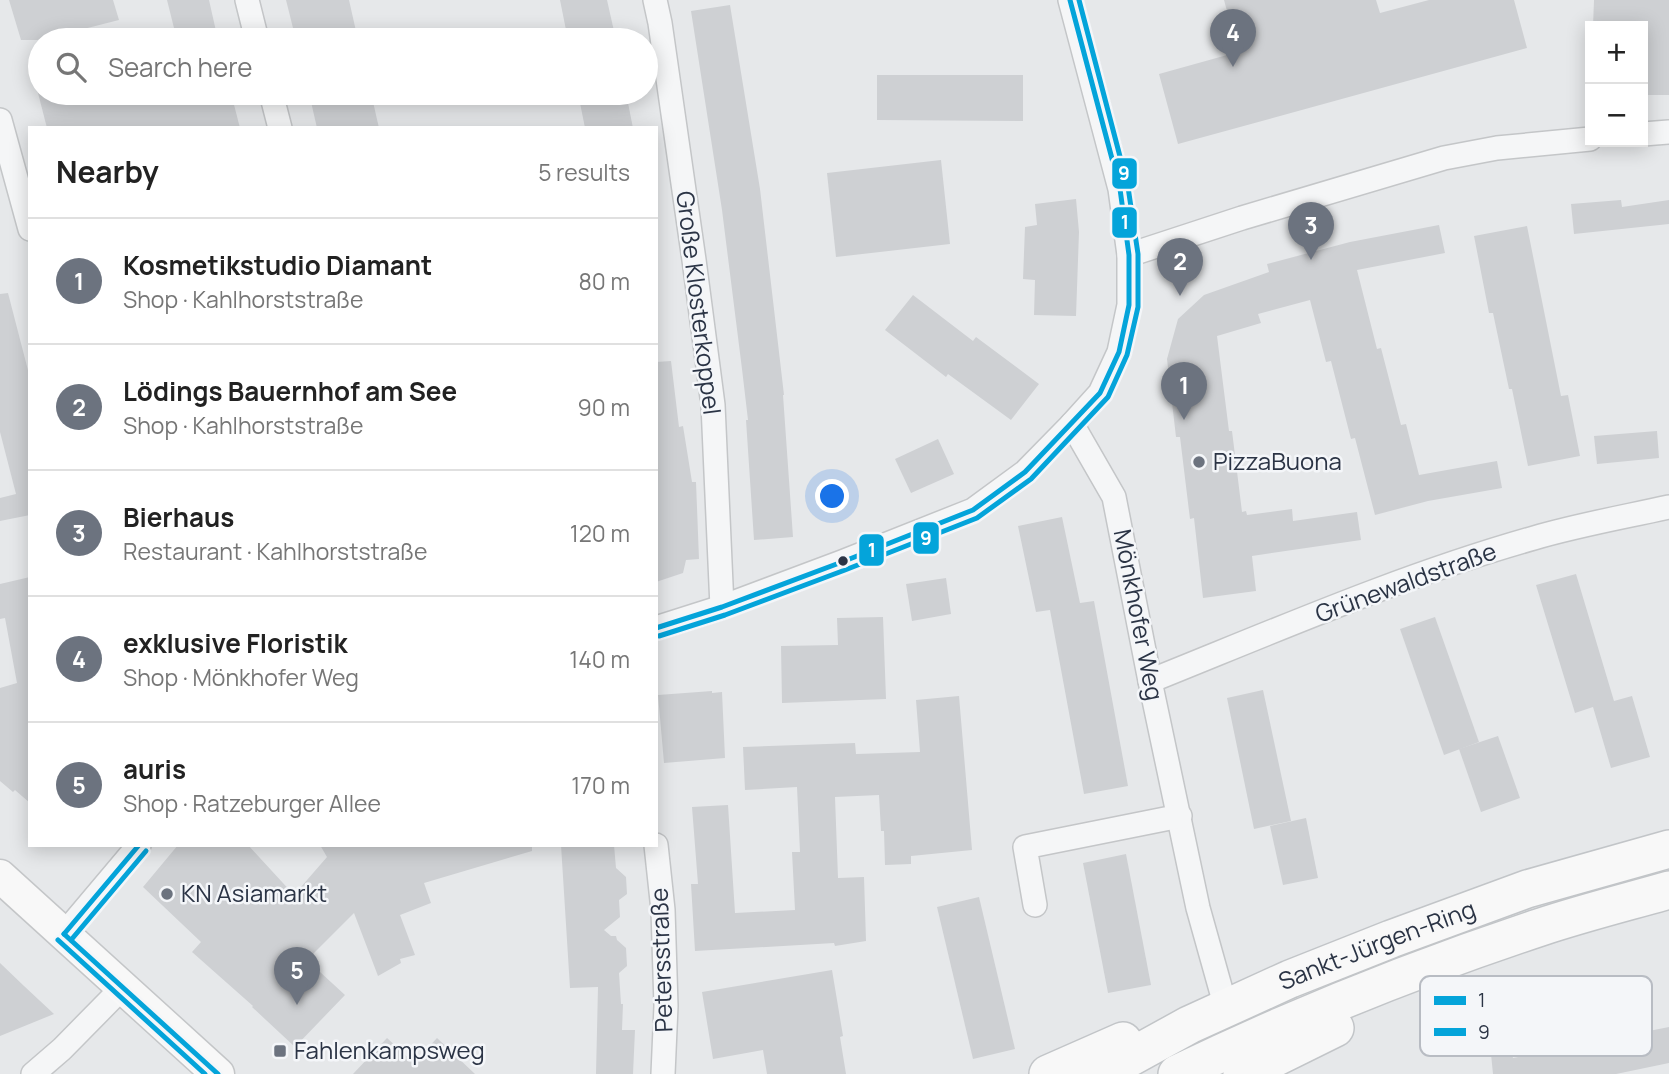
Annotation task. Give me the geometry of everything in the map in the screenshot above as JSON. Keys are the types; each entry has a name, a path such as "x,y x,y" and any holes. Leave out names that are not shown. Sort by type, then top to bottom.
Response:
{"main road":[{"name":"Sankt-Jürgen-Ring","path":"1100,1074 1189,1025 1290,979 1391,939 1515,894 1669,849"},
{"path":"0,876 218,1074"},
{"name":"Sankt-Jürgen-Ring","path":"1177,1074 1296,1019 1414,972 1543,926 1669,890"},
{"path":"1242,1074 1320,1035 1385,1007 1414,972"},
{"path":"1226,1008 1296,1019"},
{"path":"1048,1074 1126,1039 1189,1025"}],"street":[{"path":"247,0 254,28"},
{"name":"Große Klosterkoppel","path":"655,0 713,405 722,607"},
{"path":"658,627 722,607 973,510 1025,472 1100,393 1119,352 1129,305 1129,254 1120,189 1070,0"},
{"path":"274,105 279,126"},
{"path":"0,120 28,222"},
{"path":"1648,134 1669,132"},
{"path":"1129,254 1444,158 1497,148 1585,139"},
{"name":"Mönkhofer Weg","path":"1072,424 1114,497 1198,908 1226,1008"},
{"name":"Grünewaldstraße","path":"1150,681 1345,602 1427,573 1535,538 1669,507"},
{"path":"1035,905 1025,847 1180,816"},
{"path":"64,934 137,847"},
{"name":"Petersstraße","path":"656,847 663,910 666,993 663,1074"},
{"path":"33,1074 62,1049 122,988"}],"building":[{"path":"9,0 113,0 119,20 88,28 28,28 28,40 21,40"},
{"path":"167,0 209,0 215,28 174,28"},
{"path":"286,0 349,0 355,28 293,28"},
{"path":"560,0 607,0 613,28 566,28"},
{"path":"1224,0 1376,0 1380,13 1429,0 1514,0 1527,48 1178,144 1159,74 1238,52"},
{"path":"1594,0 1669,0 1669,95 1648,95 1648,21 1593,21"},
{"path":"730,5 760,189 784,395 793,537 754,540 748,420 742,369 722,210 691,11"},
{"path":"877,75 1023,75 1023,121 877,120"},
{"path":"41,105 234,105 239,126 46,126"},
{"path":"312,105 374,105 379,126 317,126"},
{"path":"580,105 628,105 633,126 585,126"},
{"path":"941,160 950,244 836,257 827,173"},
{"path":"1076,199 1079,232 1076,316 1034,315 1035,280 1023,279 1025,227 1037,225 1035,204"},
{"path":"1621,200 1622,207 1669,200 1669,224 1574,234 1571,204"},
{"path":"1439,225 1445,253 1357,270 1377,349 1381,348 1401,425 1406,424 1419,475 1497,461 1502,488 1428,501 1375,515 1355,438 1351,439 1331,361 1326,362 1310,300 1258,314 1261,323 1217,336 1242,512 1246,511 1247,515 1292,509 1293,521 1357,512 1361,540 1252,556 1256,591 1203,598 1194,518 1190,519 1180,437 1176,437 1167,359 1178,319 1204,295 1269,272 1267,264 1350,242"},
{"path":"1527,226 1561,396 1568,395 1580,456 1528,466 1493,313 1489,313 1474,236"},
{"path":"8,293 28,370 28,515 0,521 0,498 16,494 0,432 0,294"},
{"path":"913,295 973,341 976,337 1039,384 1011,420 948,374 946,377 885,330"},
{"path":"671,361 679,427 683,426 692,482 696,482 699,559 686,560 683,573 658,581 658,362"},
{"path":"1657,431 1659,458 1597,464 1594,436"},
{"path":"938,439 954,474 911,493 895,459"},
{"path":"1062,517 1080,603 1094,601 1128,786 1084,794 1050,610 1036,612 1018,526"},
{"path":"1576,574 1614,701 1632,696 1650,757 1611,768 1593,707 1575,713 1536,585"},
{"path":"28,577 28,801 0,781 0,688 17,683 5,618 0,619 0,584"},
{"path":"946,578 951,614 912,621 906,584"},
{"path":"883,617 886,699 782,703 781,646 838,645 837,618"},
{"path":"1435,617 1479,742 1444,755 1400,629"},
{"path":"1263,690 1291,821 1254,829 1227,698"},
{"path":"722,692 725,758 664,763 658,695"},
{"path":"959,696 972,850 911,856 911,864 885,865 879,795 835,797 838,878 864,877 866,941 835,946 834,943 695,951 691,884 698,884 692,807 728,805 735,913 795,910 792,852 800,852 797,787 745,790 743,747 855,743 856,754 920,752 916,700"},
{"path":"1498,736 1520,798 1481,812 1459,749"},
{"path":"1306,818 1318,878 1283,885 1270,826"},
{"path":"176,847 250,847 294,895 327,857 321,847 532,847 532,851 424,883 431,903 400,915 415,955 400,959 401,963 378,976 354,913 307,960 345,995 295,1047 192,952 201,942 143,887"},
{"path":"561,847 614,847 616,868 626,877 627,894 619,900 620,917 604,930 611,936 616,936 626,948 627,966 619,973 623,1004 622,1030 635,1030 633,1074 596,1074 598,987 570,988"},
{"path":"1126,854 1151,985 1108,993 1083,863"},
{"path":"979,897 1015,1049 973,1059 937,907"},
{"path":"0,963 24,986 54,1014 0,1036"},
{"path":"832,970 846,1074 767,1074 763,1050 713,1059 702,992"},
{"path":"1669,1027 1669,1063 1616,1074 1493,1074 1491,1056 1652,1056 1652,1030"},
{"path":"387,1038 414,1063 437,1038 475,1074 353,1074"}],"transit line":[{"name":"1","path":"658,627 722,607 973,510 1025,472 1100,393 1119,352 1129,305 1129,255 1120,189 1070,0"},
{"name":"9","path":"659,636 725,615 977,518 1031,479 1108,397 1127,355 1138,307 1138,254 1128,187 1079,0"},
{"name":"1","path":"64,934 137,847"},
{"name":"9","path":"71,940 146,851"},
{"name":"1","path":"64,934 218,1074"},
{"name":"9","path":"58,940 205,1074"}],"place":[{"name":"exklusive Floristik","path":"1233,67"},
{"name":"Bierhaus","path":"1311,260"},
{"name":"Lödings Bauernhof am See","path":"1180,296"},
{"name":"Kosmetikstudio Diamant","path":"1184,420"},
{"name":"PizzaBuona","path":"1199,462"},
{"name":"KN Asiamarkt","path":"167,894"},
{"name":"auris","path":"297,1005"},
{"name":"Fahlenkampsweg","path":"280,1051"}]}
